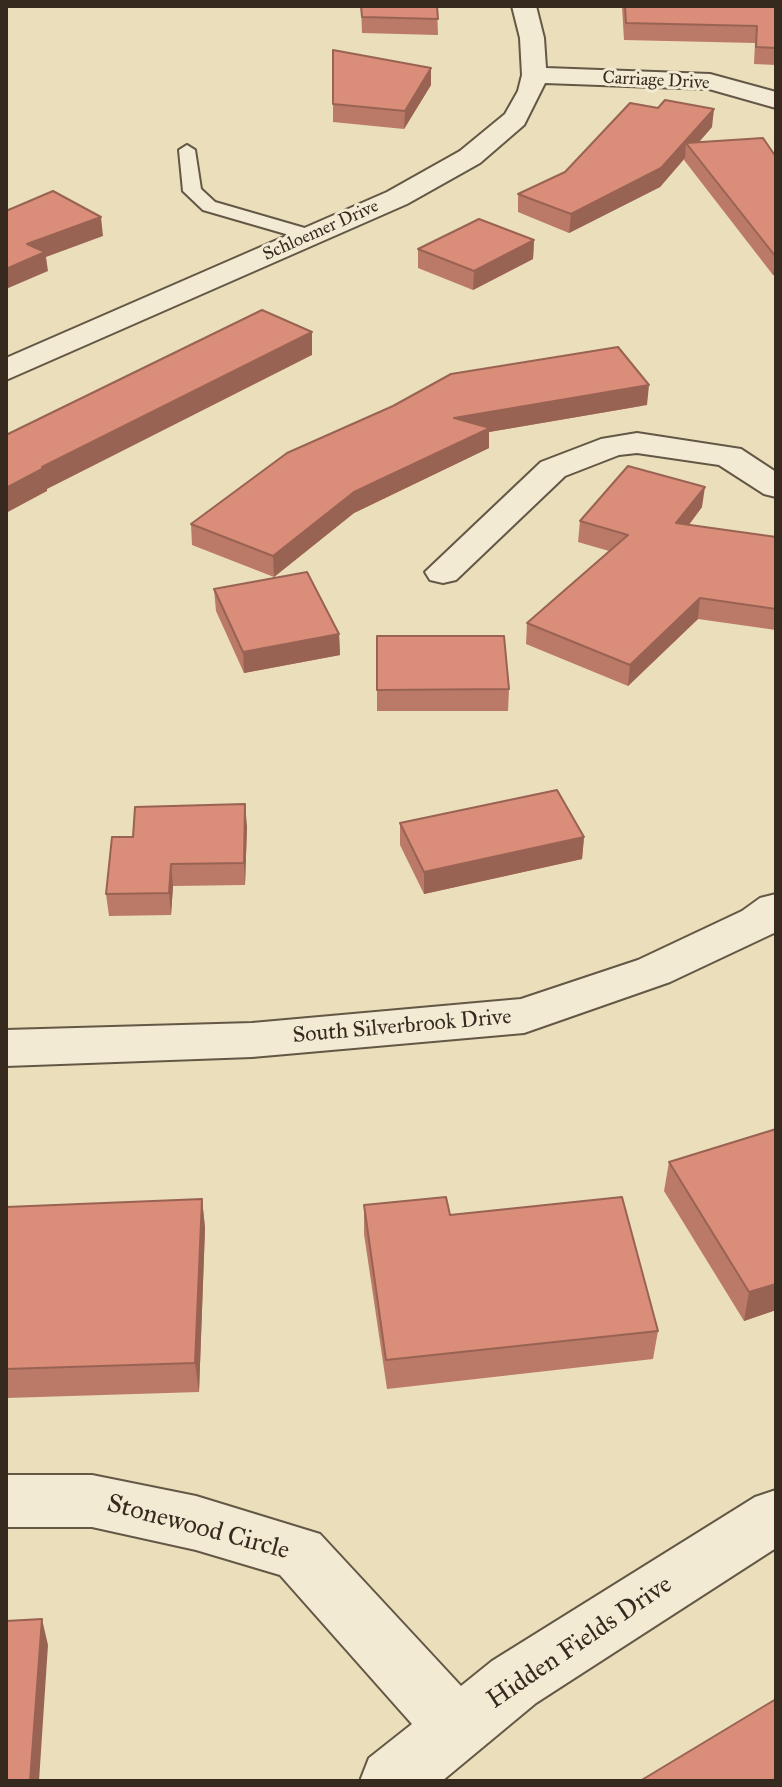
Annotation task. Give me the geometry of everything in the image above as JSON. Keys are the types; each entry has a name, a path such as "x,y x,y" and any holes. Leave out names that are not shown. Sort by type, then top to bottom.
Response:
{"street":[{"name":"Schloemer Drive","path":"6,370 397,198 470,157 515,119 531,91 534,75 532,38 524,6"},
{"name":"Carriage Drive","path":"534,75 710,82 776,100"},
{"path":"443,572 553,469 613,446 637,443 729,456 776,487"},
{"name":"South Silverbrook Drive","path":"6,1048 252,1040 524,1016 654,971 758,922 776,909"},
{"name":"Stonewood Circle","path":"6,1501 92,1501 196,1523 299,1553 457,1728"},
{"name":"Hidden Fields Drive","path":"392,1781 514,1682 776,1516"}],"lane":[{"path":"187,150 192,191 209,206 309,235"}],"building":[{"path":"361,6 437,6 438,19 362,17"},
{"path":"625,6 776,6 776,48 756,47 757,26 626,23"},
{"path":"333,50 431,68 405,111 333,104"},
{"path":"665,100 714,109 661,168 571,214 518,194 565,172 630,103 658,108"},
{"path":"763,138 776,157 776,257 686,143"},
{"path":"53,191 101,217 27,244 45,252 6,269 6,211"},
{"path":"479,219 534,240 474,271 418,249"},
{"path":"262,310 312,332 6,488 6,435"},
{"path":"618,347 649,385 454,418 490,428 354,492 273,556 191,524 287,453 393,406 451,374"},
{"path":"628,466 705,487 676,523 776,537 776,609 700,598 630,665 527,623 628,535 580,521"},
{"path":"307,572 339,634 243,652 214,589"},
{"path":"377,636 504,636 509,689 377,690"},
{"path":"557,790 584,837 424,872 400,823"},
{"path":"245,804 244,863 171,864 169,893 106,894 112,837 133,837 135,807"},
{"path":"776,1129 776,1284 749,1292 669,1162"},
{"path":"446,1197 450,1215 622,1197 658,1331 386,1360 364,1205"},
{"path":"202,1199 195,1363 6,1369 6,1207"},
{"path":"42,1619 30,1781 6,1781 6,1621"},
{"path":"776,1699 776,1781 640,1781"}]}
